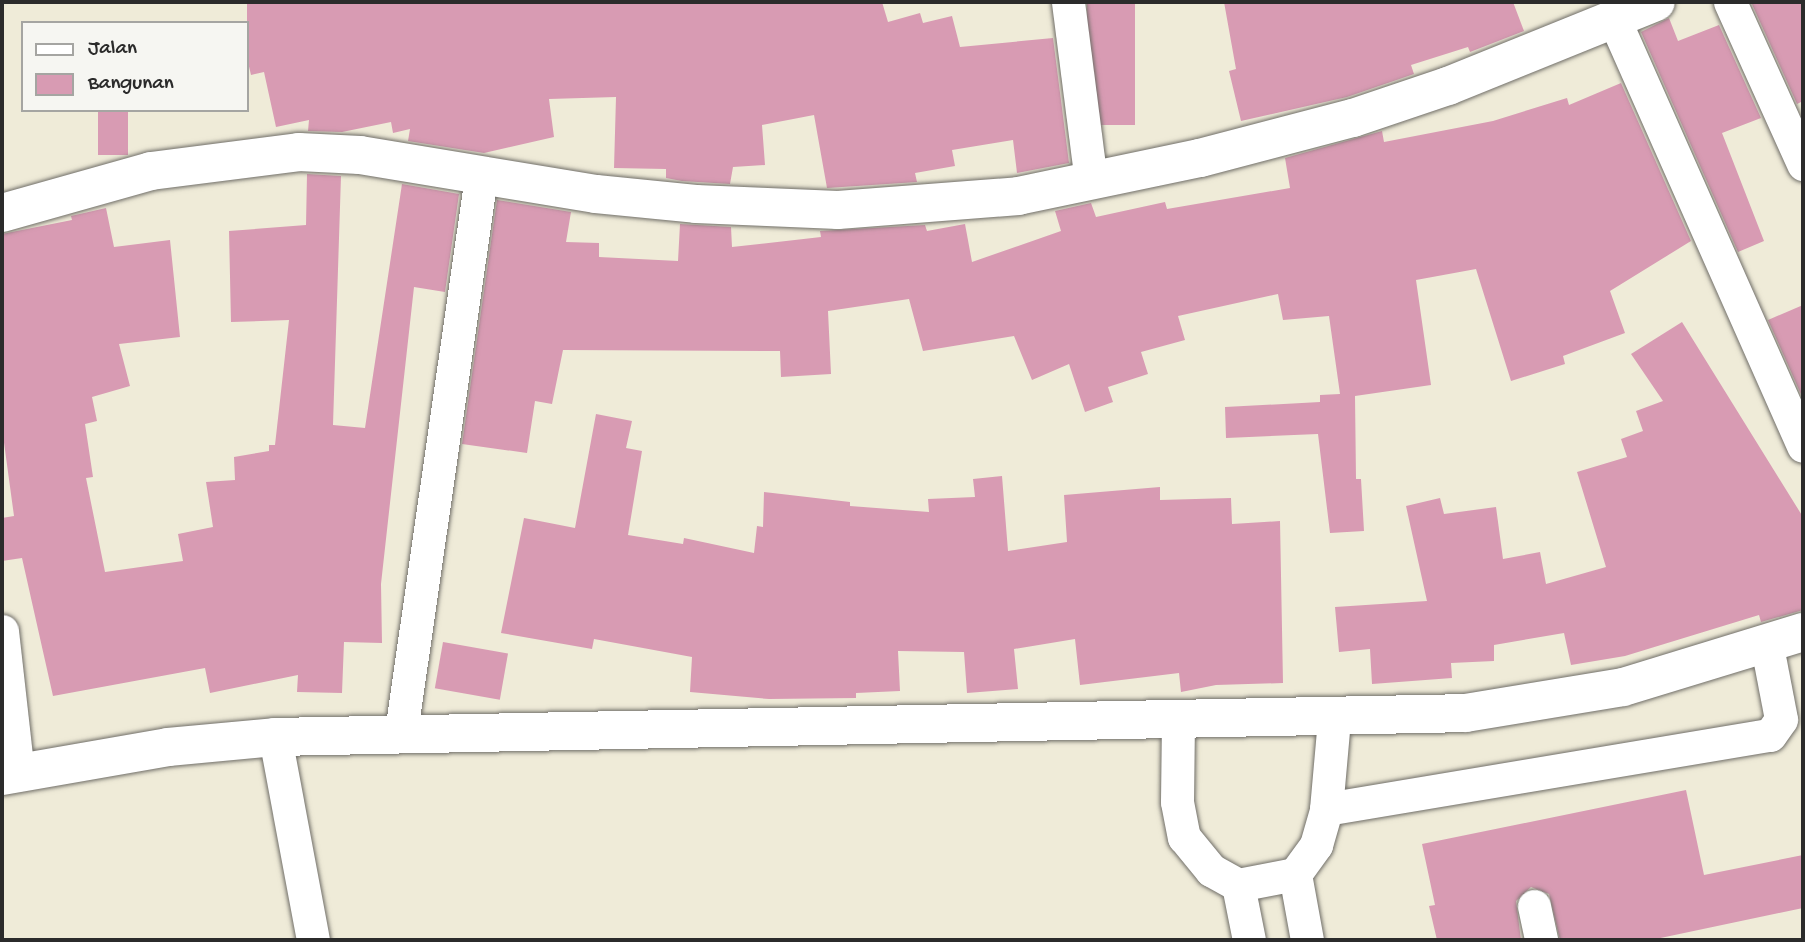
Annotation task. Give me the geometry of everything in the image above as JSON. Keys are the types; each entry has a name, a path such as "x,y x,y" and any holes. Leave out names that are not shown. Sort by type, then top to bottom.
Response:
{"street":[{"path":"1068,2 1091,181"},
{"path":"2,213 151,171 299,152 360,155 481,176 696,204 838,209 1018,196 1353,118 1448,86 1657,2"},
{"path":"1730,2 1803,164"},
{"path":"1614,19 1803,446"},
{"path":"401,732 481,176"},
{"path":"2,631 10,775 168,747 275,737 401,732 1334,719 1466,713 1598,691 1767,646 1803,632"},
{"path":"1326,809 1770,735 1781,719 1767,646"},
{"path":"1178,720 1177,802 1184,837 1211,870 1238,885 1295,874 1316,845 1326,809 1334,719"},
{"path":"275,737 313,940"},
{"path":"1295,874 1307,940"},
{"path":"1238,885 1249,940"},
{"path":"1534,906 1541,940"}],"building":[{"path":"247,2 882,2 888,22 920,13 923,23 952,16 960,47 1053,38 1069,163 1017,173 1013,140 952,150 955,166 915,173 917,182 827,188 814,115 762,125 765,165 733,167 730,184 682,181 666,178 666,169 614,168 616,97 549,99 554,137 484,153 408,141 410,129 393,133 391,122 342,132 308,131 309,120 276,127 264,72 251,75"},
{"path":"1087,2 1135,2 1135,125 1087,125"},
{"path":"1224,2 1513,2 1524,31 1470,52 1468,47 1411,65 1414,74 1347,97 1241,121 1229,71 1236,69"},
{"path":"1751,2 1803,2 1803,101 1797,104"},
{"path":"1669,18 1678,41 1719,25 1761,118 1722,133 1764,241 1738,252 1641,32"},
{"path":"1621,83 1691,241 1610,291 1625,333 1563,356 1565,364 1511,381 1476,269 1416,280 1431,385 1355,396 1356,479 1361,479 1364,531 1330,533 1318,434 1226,438 1225,407 1320,402 1320,395 1340,394 1329,316 1283,320 1278,294 1178,316 1185,340 1141,352 1148,374 1108,387 1113,402 1085,412 1069,364 1032,380 1014,336 923,351 909,299 828,311 831,374 781,377 780,351 563,350 552,404 535,401 527,453 462,444 497,200 571,212 566,242 599,243 599,257 678,261 680,224 731,227 732,247 821,237 820,231 925,225 927,231 965,224 972,262 1061,231 1055,211 1091,203 1096,217 1165,202 1167,209 1290,188 1285,158 1382,131 1384,142 1493,121 1567,98 1569,105"},
{"path":"98,112 128,112 128,155 98,155"},
{"path":"307,174 341,176 333,425 365,428 402,184 459,194 445,292 414,287 381,584 382,643 344,642 342,693 297,692 298,675 210,693 205,668 53,696 22,558 2,561 2,518 14,516 2,428 2,234 72,220 71,216 106,208 114,247 170,240 180,337 119,344 130,386 92,397 97,421 85,424 93,477 86,478 105,572 183,561 178,534 213,527 206,482 235,480 234,457 269,451 269,445 275,445 289,320 231,322 229,231 306,225"},
{"path":"1803,305 1803,399 1768,320"},
{"path":"1682,322 1803,517 1803,610 1761,622 1759,615 1625,656 1571,665 1564,633 1494,645 1494,661 1451,663 1452,678 1372,684 1370,649 1339,652 1335,607 1427,601 1406,506 1440,498 1444,514 1496,507 1503,559 1540,552 1546,584 1606,567 1577,472 1627,457 1621,439 1643,431 1636,411 1663,401 1631,354"},
{"path":"596,414 632,421 626,448 642,451 628,535 683,544 684,538 754,553 757,526 763,527 764,492 850,502 850,506 929,512 928,499 975,497 973,479 1002,476 1008,551 1067,542 1064,495 1160,487 1160,500 1231,498 1232,524 1280,521 1283,683 1216,685 1181,692 1179,673 1080,685 1075,639 1014,649 1018,689 967,693 964,652 898,651 900,691 856,693 856,698 769,699 690,692 692,657 594,639 592,649 501,633 524,518 575,528"},
{"path":"443,642 508,653 500,700 435,688"},
{"path":"1686,790 1704,875 1803,855 1803,908 1651,940 1560,940 1549,894 1531,887 1516,901 1521,940 1437,940 1429,906 1435,905 1422,844"}]}
